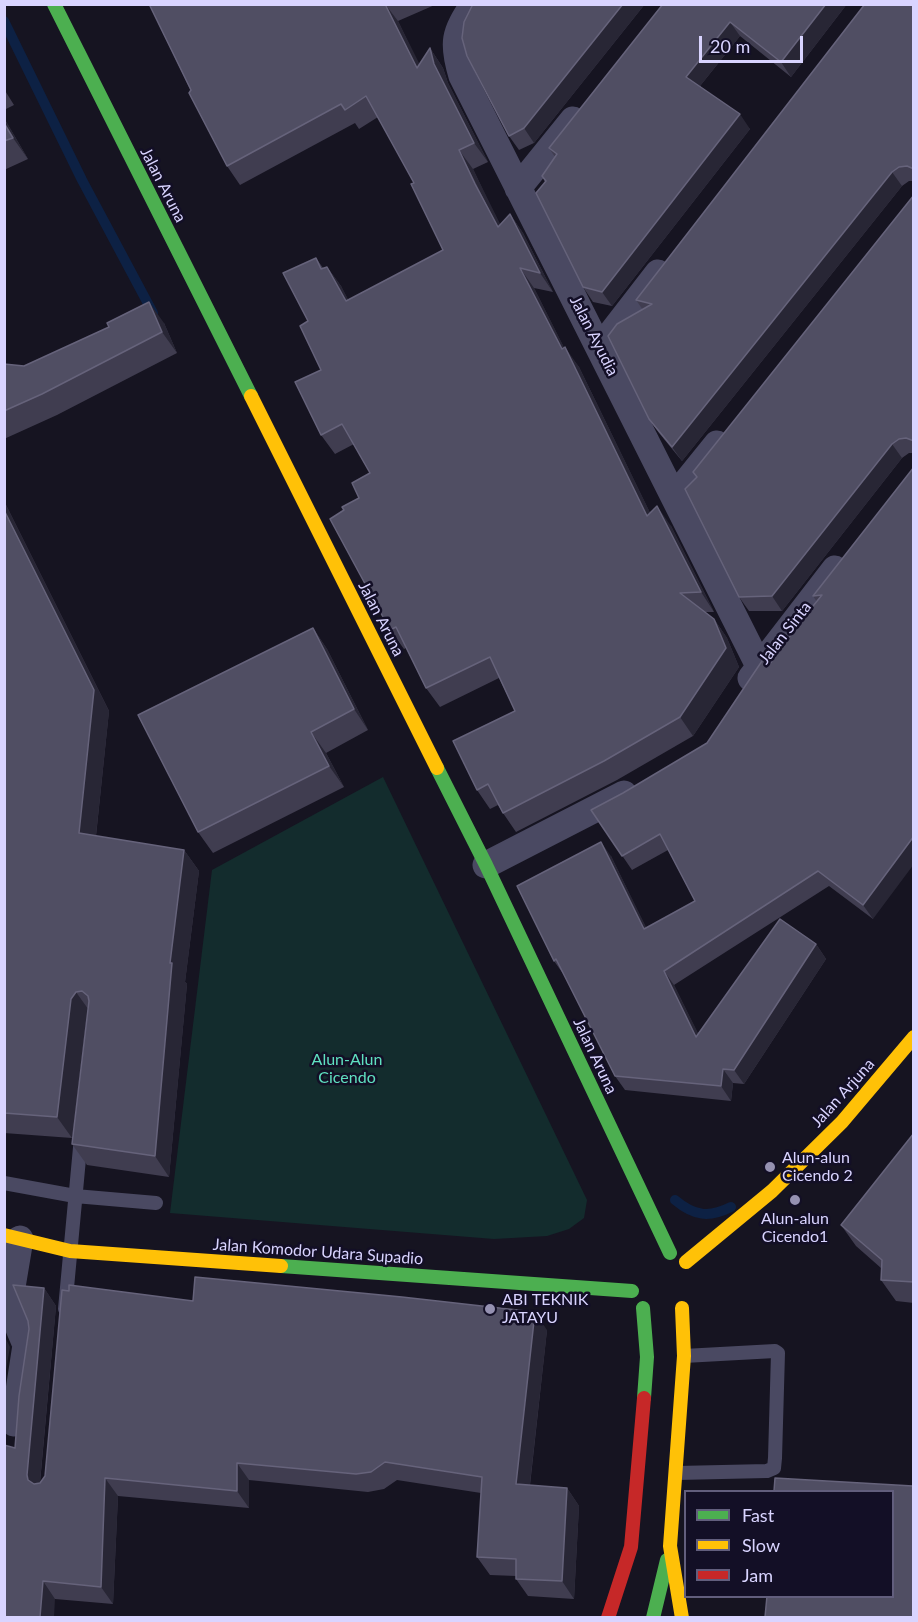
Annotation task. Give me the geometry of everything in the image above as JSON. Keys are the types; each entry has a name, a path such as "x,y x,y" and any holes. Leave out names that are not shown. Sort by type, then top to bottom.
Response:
{"street":[{"name":"Jalan Aruna","path":"54,4 486,865 670,1253"},
{"name":"Jalan Ayudia","path":"474,4 460,24 454,50 462,76 759,666"},
{"path":"519,188 592,96"},
{"path":"600,348 672,255"},
{"path":"675,496 735,421"},
{"name":"Jalan Sinta","path":"735,702 759,666 848,553"},
{"path":"486,865 644,782"},
{"name":"Jalan Arjuna","path":"654,1253 670,1253 689,1268 842,1122 914,1037"},
{"path":"12,1237 9,1305 26,1345 14,1423"},
{"name":"Jalan Komodor Udara Supadio","path":"12,1237 70,1251 632,1291"},
{"path":"608,1617 631,1547 647,1357 643,1308 632,1291 632,1275"},
{"path":"643,1308 664,1315 674,1314 686,1303 670,1546 653,1617"},
{"path":"670,1546 682,1617"},
{"path":"631,1547 637,1582"}],"lane":[{"path":"63,1327 82,1126"},
{"path":"4,1183 75,1196 156,1203"},
{"path":"676,1473 767,1471 774,1468 775,1458 778,1353 775,1351 684,1356"}],"green space":[{"name":"Alun-Alun Cicendo","path":"383,777 587,1200 584,1218 569,1229 547,1236 494,1239 170,1213 212,870"}],"building":[{"path":"149,4 385,4 417,68 430,48 434,64 474,143 459,150 475,184 498,227 510,214 540,273 520,268 562,349 565,347 647,516 657,506 701,592 680,593 714,619 726,648 680,717 604,761 503,813 488,784 477,790 453,741 515,711 490,657 426,688 396,627 390,630 330,519 344,510 342,507 359,498 352,483 370,473 342,424 321,435 295,382 321,370 300,326 308,321 283,273 316,258 321,269 327,267 346,301 443,250 411,184 414,183 366,96 345,110 341,104 227,166 189,93 191,90"},
{"path":"473,4 623,4 524,128 509,136 467,56 462,38 464,22"},
{"path":"663,4 826,4 781,62 730,22 686,77 740,114 602,292 583,287 536,193 546,181 542,176 557,154 549,148"},
{"path":"865,4 914,4 914,169 907,166 899,167 892,172 672,447 649,419 608,336 617,324 652,304 636,300"},
{"path":"4,123 13,138 4,141"},
{"path":"914,195 914,441 906,438 899,439 892,444 772,596 739,597 685,489 697,477 693,472"},
{"path":"149,302 162,332 4,411 4,364 24,366 109,327 107,323"},
{"path":"914,467 914,836 863,905 818,871 664,971 696,1037 780,919 816,944 734,1070 723,1069 721,1086 615,1076 517,886 601,842 644,929 695,901 660,834 622,856 591,810 707,743 762,661 769,665 822,595 813,596"},
{"path":"4,510 94,690 79,833 184,850 170,963 172,963 155,1156 72,1144 89,1001 88,996 82,991 76,992 71,999 57,1117 4,1113"},
{"path":"313,628 354,709 311,732 329,766 198,832 138,715"},
{"path":"914,1133 914,1282 881,1280 882,1260 841,1225"},
{"path":"195,1277 535,1312 516,1484 567,1488 562,1581 516,1579 516,1559 477,1557 482,1477 385,1462 371,1472 356,1474 237,1463 237,1491 105,1478 101,1587 43,1581 40,1617 4,1617 4,1445 15,1448 19,1396 29,1329 13,1285 44,1288 27,1475 28,1480 34,1484 40,1483 45,1476 62,1290 69,1291 69,1285 193,1301"},
{"path":"914,1471 914,1617 765,1617 767,1598 894,1598 894,1490 774,1490 775,1478 913,1486"}],"waterway":[{"path":"4,21 82,180 153,313"},
{"path":"675,1200 702,1214 716,1213 731,1207"}],"traffic: fast":[{"path":"54,4 251,396"},
{"path":"437,768 486,865 670,1253"},
{"path":"281,1266 632,1291"},
{"path":"643,1308 647,1357 644,1398"},
{"path":"653,1618 667,1560"}],"traffic: slow":[{"path":"251,396 437,768"},
{"path":"686,1262 772,1191 842,1122 914,1037"},
{"path":"4,1235 70,1251 281,1266"},
{"path":"682,1308 684,1356 670,1546 682,1618"}],"traffic: jam":[{"path":"608,1618 631,1547 644,1398"}],"place":[{"name":"Alun-alun Cicendo 2","path":"770,1167"},
{"name":"Alun-alun Cicendo1","path":"795,1200"},
{"name":"ABI TEKNIK JATAYU","path":"490,1309"}]}
